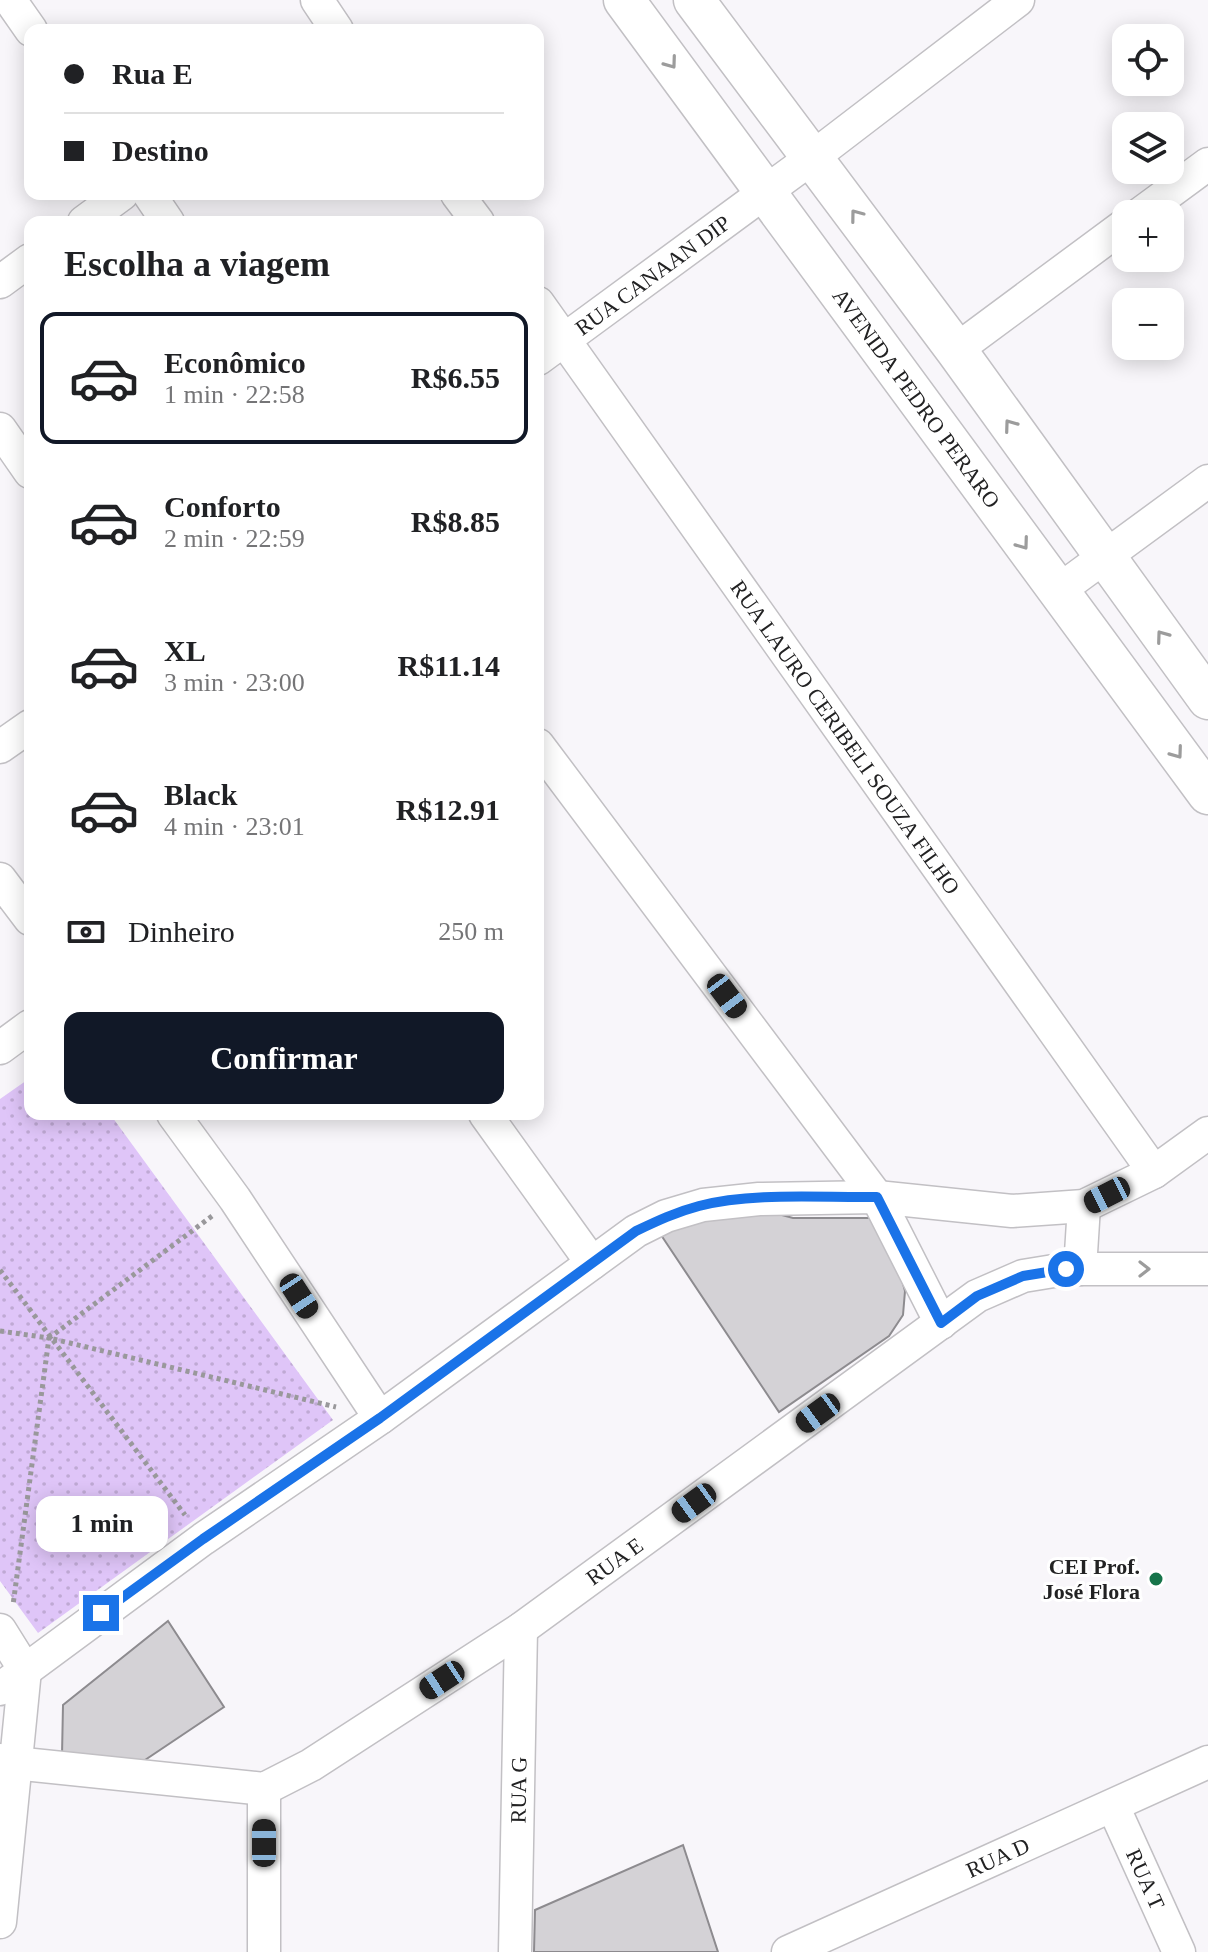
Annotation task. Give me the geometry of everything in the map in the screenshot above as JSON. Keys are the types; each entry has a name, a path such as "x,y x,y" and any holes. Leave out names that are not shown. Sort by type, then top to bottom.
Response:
{"street":[{"path":"10,0 27,24"},
{"path":"317,0 333,24"},
{"name":"AVENIDA PEDRO PERARO","path":"624,0 1208,794"},
{"path":"694,0 956,350 1208,699"},
{"name":"RUA CANAAN DIP","path":"544,355 813,157 1018,0"},
{"path":"1159,200 1208,164"},
{"path":"92,216 114,200"},
{"path":"956,350 1112,234"},
{"path":"0,282 24,264"},
{"name":"RUA LAURO CERIBELI SOUZA FILHO","path":"544,311 1154,1172"},
{"path":"0,429 24,463"},
{"path":"1058,591 1208,481"},
{"path":"0,747 24,730"},
{"path":"544,753 877,1197 941,1323"},
{"path":"0,879 24,911"},
{"path":"0,1048 24,1030"},
{"path":"177,1120 235,1199 380,1418"},
{"path":"489,1120 592,1263"},
{"path":"12,1679 203,1539 380,1418 636,1231 666,1216 703,1205 759,1199 877,1197 1012,1211 1084,1206 1154,1172 1208,1133"},
{"path":"1080,1269 1084,1206"},
{"name":"RUA E","path":"264,1789 311,1765 521,1629 977,1296 1023,1276 1080,1269 1207,1270"},
{"name":"RUA G","path":"515,1952 521,1629"},
{"path":"0,1922 12,1679 4,1636"},
{"path":"7,1762 264,1789 264,1952"},
{"name":"RUA D","path":"788,1952 1208,1762"},
{"name":"RUA T","path":"1113,1806 1179,1952"}],"path":[{"path":"4,1636 49,1338 235,1199"},
{"path":"0,1270 203,1539"},
{"path":"0,1331 49,1338 380,1418"}],"shaded area":[{"path":"24,1082 24,1120 114,1120 333,1420 38,1633 0,1581 0,1099"}],"building":[{"path":"756,1208 793,1218 870,1218 899,1269 905,1291 903,1315 889,1336 779,1412 659,1232"},
{"path":"168,1621 224,1707 139,1764 62,1755 63,1705"},
{"path":"683,1845 718,1952 534,1952 535,1910"}],"place":[{"name":"CEI Prof. José Flora","path":"1156,1579"}],"route":[{"path":"101,1613 380,1418 636,1231 666,1216 703,1205 759,1199 877,1197 941,1323 977,1296 1023,1276 1066,1269"}]}
